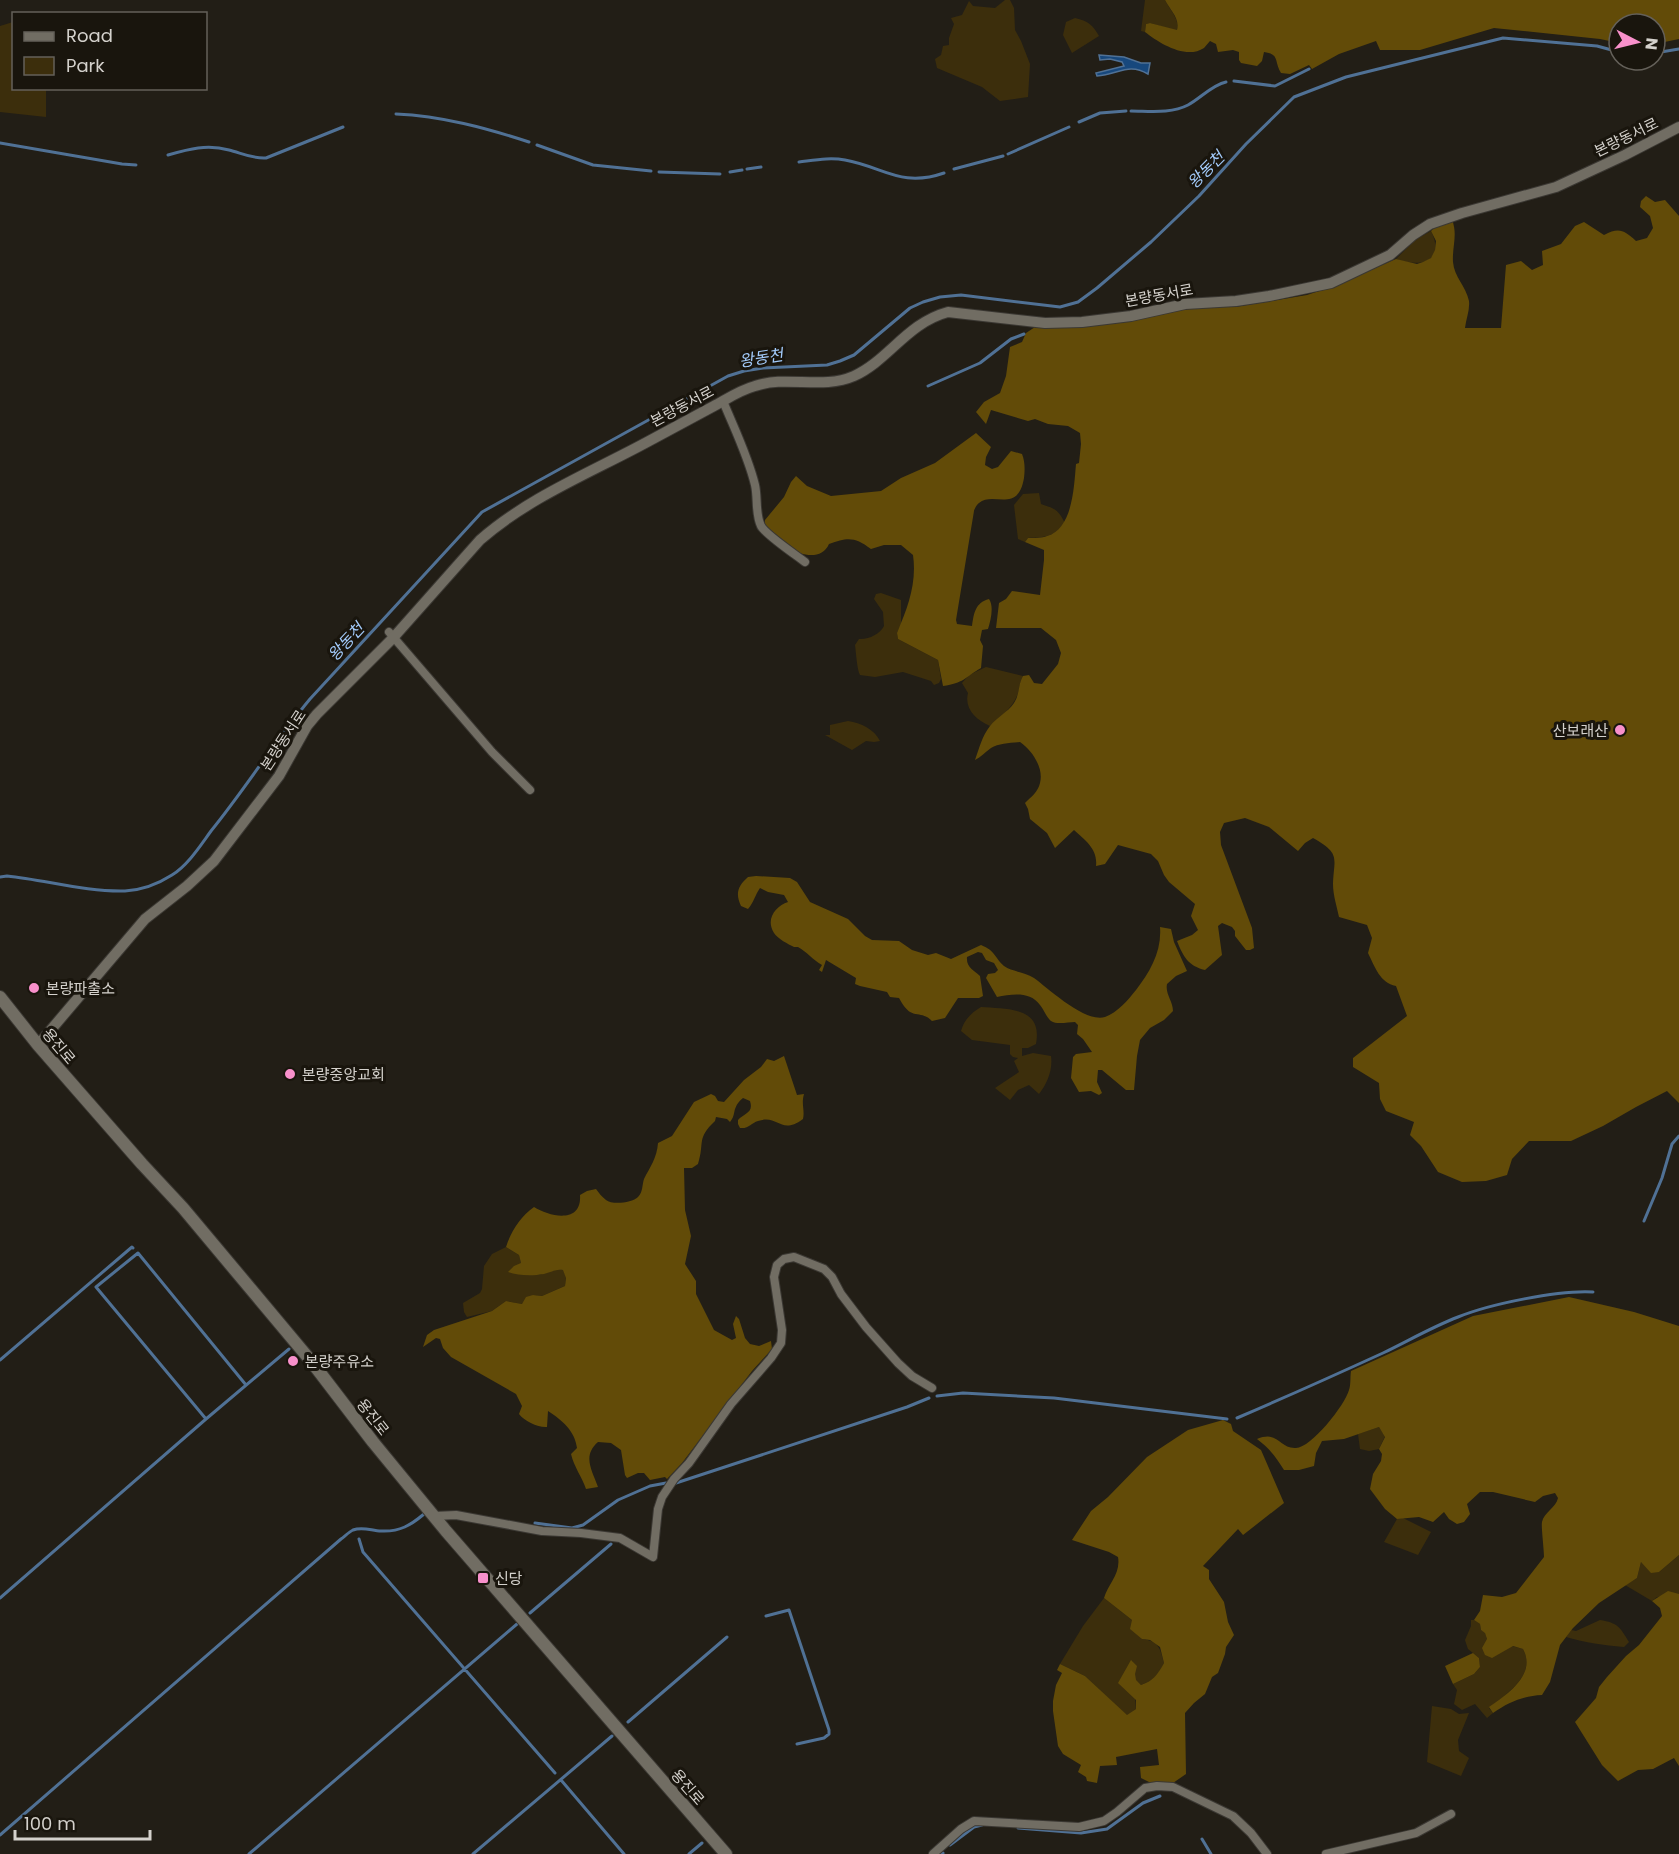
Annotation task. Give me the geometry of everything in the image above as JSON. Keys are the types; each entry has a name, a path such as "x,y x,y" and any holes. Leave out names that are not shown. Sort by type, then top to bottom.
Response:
{"main road":[{"name":"용진로","path":"0,997 38,1045 183,1208 311,1361 434,1516 726,1854"}],"street":[{"name":"본량동서로","path":"38,1045 145,920 214,861 279,776 307,726 480,540 494,527 535,500 741,391 772,382 827,383 855,375 871,365 924,321 948,312 1033,322 1082,322 1131,316 1185,304 1236,301 1269,296 1331,283 1390,255 1430,224 1556,187 1679,128"},
{"path":"723,401 755,484 758,515 762,529 805,562"},
{"path":"391,635 492,752 530,790"},
{"path":"434,1516 456,1515 542,1531 620,1538 653,1557 658,1509 662,1497 731,1404 781,1343 782,1330 774,1277 777,1265 784,1259 794,1257 824,1269 832,1277 841,1294 866,1328 912,1376 932,1388"},
{"path":"933,1854 961,1829 974,1821 1079,1827 1104,1821 1145,1788 1157,1786 1173,1787 1233,1816 1251,1833 1267,1854"},
{"path":"1326,1854 1416,1833 1451,1814"}],"green space":[{"path":"1005,0 1010,0 1014,8 1015,30 1030,64 1028,97 1000,101 982,87 937,68 935,59 941,55 943,46 949,45 954,24 951,18 962,15 969,1 973,6 995,8"},
{"path":"1145,0 1165,0 1176,19 1177,31 1150,23 1146,24 1145,32 1141,31"},
{"path":"1075,18 1090,24 1099,36 1072,53 1063,35 1066,22"},
{"path":"12,22 12,90 46,90 46,117 0,112 0,26"},
{"path":"1431,231 1435,241 1435,250 1433,256 1428,260 1414,263 1396,259 1415,240"},
{"path":"1039,493 1041,504 1055,510 1065,523 1053,534 1028,538 1025,542 1018,539 1014,505 1023,494"},
{"path":"881,593 901,600 901,625 897,633 898,639 938,660 941,679 939,683 934,685 931,681 903,672 875,677 860,675 855,645 859,639 866,639 880,632 884,626 883,612 874,599 876,594"},
{"path":"986,667 1023,676 1015,700 990,726 980,721 972,713 967,699 968,693 962,683 969,675"},
{"path":"848,721 867,727 880,741 866,741 852,750 825,735 830,735 830,725"},
{"path":"981,1007 1021,1012 1034,1023 1037,1032 1036,1044 1022,1048 1022,1056 1033,1053 1051,1056 1049,1076 1039,1094 1029,1085 1018,1090 1010,1100 995,1088 1019,1072 1014,1061 1018,1058 1010,1054 1010,1045 972,1040 961,1031 968,1017"},
{"path":"506,1247 519,1255 524,1274 540,1275 556,1269 564,1270 565,1286 542,1296 533,1295 522,1304 506,1301 492,1311 467,1317 463,1303 480,1293 484,1266 492,1254"},
{"path":"1379,1427 1385,1436 1379,1449 1369,1451 1360,1449 1358,1434"},
{"path":"1403,1518 1431,1532 1418,1555 1384,1542 1397,1519"},
{"path":"1679,1555 1679,1594 1657,1597 1652,1601 1625,1585 1637,1578 1641,1562 1659,1572"},
{"path":"1104,1598 1132,1620 1142,1639 1152,1641 1158,1646 1164,1663 1155,1677 1141,1685 1135,1680 1132,1660 1136,1709 1127,1716 1085,1676 1060,1664 1083,1626"},
{"path":"1471,1620 1480,1624 1487,1639 1523,1649 1526,1658 1526,1667 1518,1683 1489,1708 1493,1713 1487,1718 1475,1704 1462,1710 1454,1704 1457,1690 1453,1684 1474,1674 1480,1667 1479,1658 1468,1649 1465,1640"},
{"path":"1600,1620 1618,1626 1629,1642 1624,1647 1595,1644 1566,1637 1571,1630 1576,1631"},
{"path":"1432,1706 1451,1709 1459,1714 1469,1713 1458,1740 1459,1751 1469,1758 1461,1776 1427,1762"}],"shaded area":[{"path":"1165,0 1679,0 1679,39 1667,42 1667,12 1607,12 1607,40 1494,28 1420,50 1380,50 1376,41 1339,54 1312,69 1309,65 1290,74 1281,73 1275,57 1269,53 1264,52 1262,61 1257,66 1241,63 1239,52 1233,50 1218,52 1216,44 1210,41 1204,48 1197,51 1181,51 1173,49 1145,32 1146,24 1150,23 1177,30 1176,18"},
{"path":"1646,196 1655,202 1665,200 1679,216 1679,1103 1667,1091 1571,1141 1529,1141 1512,1159 1507,1175 1486,1181 1462,1182 1438,1172 1421,1146 1410,1135 1414,1122 1386,1111 1380,1099 1379,1083 1353,1067 1353,1058 1407,1016 1396,986 1382,978 1368,953 1372,938 1367,925 1339,917 1333,888 1334,857 1328,848 1313,838 1298,851 1269,827 1245,818 1224,823 1220,832 1221,845 1252,928 1254,948 1246,950 1235,936 1232,927 1222,923 1218,926 1222,955 1205,970 1194,966 1187,960 1177,941 1198,930 1191,916 1195,904 1169,882 1158,861 1151,854 1118,845 1105,864 1096,866 1093,850 1074,830 1055,848 1047,833 1030,819 1025,803 1038,789 1041,777 1039,766 1029,750 1020,742 1001,744 991,748 975,760 987,730 1014,703 1023,676 1029,675 1034,683 1042,684 1058,664 1061,653 1056,640 1041,628 996,628 999,603 1006,599 1012,591 1040,595 1044,550 1025,542 1028,538 1040,538 1056,532 1062,525 1070,506 1081,444 1080,433 1068,426 1048,424 1035,419 1028,421 991,410 986,424 976,412 984,402 1000,393 1006,376 1010,347 1022,342 1026,333 1035,327 1202,307 1235,307 1307,295 1396,259 1417,264 1431,258 1436,241 1431,231 1436,226 1452,220 1455,230 1454,267 1469,301 1465,328 1501,328 1506,265 1521,261 1532,270 1543,265 1542,251 1561,244 1575,226 1584,222 1604,235 1618,230 1625,232 1636,241 1647,238 1653,228 1650,216 1640,207 1641,201"},
{"path":"976,433 991,447 985,465 992,469 998,467 1011,451 1022,454 1025,466 1024,478 1021,489 1011,499 985,500 974,510 956,620 957,624 972,626 978,606 989,599 991,617 988,629 982,630 980,640 983,646 981,668 960,682 943,686 938,660 898,639 897,633 913,585 913,555 901,545 884,545 871,549 851,539 829,544 821,553 804,554 765,526 765,520 784,497 796,476 807,486 831,496 881,491 901,478 935,463"},
{"path":"748,877 790,878 797,882 810,902 848,919 872,940 899,941 912,950 928,955 936,953 951,959 981,945 986,947 1004,966 1034,978 1078,1010 1097,1017 1105,1017 1118,1009 1141,983 1157,953 1160,927 1171,929 1174,942 1187,971 1176,976 1167,984 1173,1011 1164,1020 1150,1028 1140,1040 1134,1090 1126,1090 1102,1070 1098,1070 1097,1082 1102,1093 1099,1095 1091,1091 1079,1092 1071,1078 1073,1057 1076,1054 1092,1052 1077,1034 1078,1025 1075,1022 1051,1021 1031,997 1015,995 997,997 986,978 988,974 998,970 994,963 986,960 982,953 978,952 967,957 967,961 980,976 983,996 958,998 945,1018 932,1021 923,1015 912,1013 899,998 890,997 887,992 855,984 856,978 826,960 822,972 819,970 822,965 798,947 778,937 772,928 771,918 779,907 788,902 784,895 760,888 748,909 741,906 739,901 738,890 742,884"},
{"path":"784,1056 797,1095 804,1094 803,1119 789,1126 765,1120 746,1128 740,1128 738,1120 751,1108 750,1101 743,1098 735,1108 730,1122 727,1119 716,1117 703,1137 698,1164 692,1168 684,1168 685,1210 691,1236 685,1264 696,1281 696,1294 714,1330 732,1340 736,1338 733,1324 736,1316 750,1344 759,1346 771,1341 772,1349 667,1479 665,1477 650,1480 644,1473 627,1478 621,1450 611,1443 598,1442 593,1447 589,1458 598,1487 586,1489 571,1454 577,1448 574,1436 563,1422 548,1411 547,1427 521,1417 519,1414 522,1406 516,1394 451,1357 443,1348 440,1339 436,1338 423,1347 427,1335 434,1330 492,1311 506,1301 522,1304 526,1297 542,1296 565,1286 566,1278 563,1270 531,1275 508,1272 521,1263 519,1255 506,1247 521,1219 534,1207 556,1215 571,1214 576,1211 580,1195 596,1189 609,1202 622,1203 635,1199 641,1193 644,1179 655,1158 658,1143 672,1136 694,1102 711,1094 718,1101 724,1102 767,1059 774,1061"},
{"path":"1569,1297 1634,1312 1679,1326 1679,1555 1659,1572 1651,1573 1641,1562 1637,1578 1599,1603 1573,1628 1560,1645 1550,1682 1542,1695 1516,1700 1493,1713 1489,1707 1511,1690 1523,1676 1526,1658 1523,1649 1513,1646 1492,1658 1485,1655 1482,1648 1487,1639 1480,1624 1474,1620 1480,1611 1483,1595 1502,1597 1516,1593 1544,1557 1542,1522 1557,1501 1555,1493 1543,1496 1535,1502 1493,1492 1480,1492 1467,1504 1470,1514 1464,1522 1457,1524 1444,1512 1433,1522 1419,1517 1397,1519 1385,1509 1370,1489 1373,1474 1381,1461 1382,1454 1379,1449 1385,1437 1379,1427 1344,1439 1322,1441 1316,1453 1314,1466 1299,1470 1284,1470 1272,1453 1257,1439 1270,1437 1290,1448 1302,1446 1327,1425 1341,1405 1350,1388 1351,1371 1473,1316"},
{"path":"1223,1420 1231,1424 1233,1431 1261,1450 1284,1503 1243,1535 1238,1529 1203,1566 1209,1570 1209,1579 1224,1602 1228,1622 1234,1635 1226,1647 1218,1673 1212,1677 1205,1694 1185,1713 1186,1774 1173,1783 1149,1782 1141,1778 1140,1767 1159,1765 1157,1749 1116,1757 1117,1765 1100,1766 1097,1783 1087,1781 1086,1777 1078,1772 1081,1765 1063,1754 1058,1746 1053,1701 1056,1685 1062,1673 1057,1670 1060,1664 1085,1676 1127,1715 1136,1709 1136,1700 1118,1683 1131,1660 1137,1666 1136,1680 1141,1685 1155,1677 1164,1663 1160,1647 1150,1640 1142,1639 1130,1629 1132,1620 1104,1598 1118,1569 1118,1557 1072,1540 1091,1511 1147,1457 1188,1430"},
{"path":"1668,1591 1679,1594 1679,1766 1674,1758 1653,1769 1638,1770 1618,1781 1602,1765 1575,1722 1596,1698 1599,1687 1607,1677 1639,1645 1662,1616 1660,1608 1652,1601"},
{"path":"1473,1653 1479,1658 1480,1667 1474,1674 1453,1684 1445,1666"}],"water":[{"path":"1099,55 1124,57 1141,63 1150,63 1148,74 1129,69 1097,76 1096,73 1124,66 1122,62 1110,59 1100,60"}],"waterway":[{"name":"왕동천","path":"0,877 22,878 95,890 125,891 150,886 172,875 193,855 310,699 482,512 728,376 763,368 827,365 840,361 854,355 910,308 940,297 961,295 1060,307 1078,302 1151,242 1199,196 1246,144 1294,97 1346,77 1503,38 1607,49"},
{"name":"왕동천","path":"1667,51 1679,49"},
{"path":"1234,81 1275,86 1309,69"},
{"path":"1131,111 1181,108 1226,82"},
{"path":"1079,122 1100,113 1126,111"},
{"path":"396,114 430,117 464,124 529,142"},
{"path":"168,155 191,149 213,147 252,157 266,158 343,127"},
{"path":"1008,154 1069,127"},
{"path":"0,143 136,165"},
{"path":"537,145 593,165 651,171"},
{"path":"954,169 1003,156"},
{"path":"799,162 839,159 859,163 893,175 916,178 944,173"},
{"path":"747,169 761,167"},
{"path":"730,172 742,170"},
{"path":"659,172 720,174"},
{"path":"928,386 980,363 1011,339 1024,334"},
{"path":"1644,1221 1662,1178 1672,1144 1679,1136"},
{"path":"0,1360 133,1248"},
{"path":"206,1419 96,1287 138,1253 246,1385"},
{"path":"1237,1418 1472,1312 1543,1296 1593,1292"},
{"path":"0,1598 289,1349"},
{"path":"937,1396 963,1393 1054,1398 1227,1419"},
{"path":"676,1483 929,1398"},
{"path":"535,1523 572,1528 583,1525 618,1500 650,1486 666,1483"},
{"path":"0,1835 348,1533 360,1528 381,1531 400,1529 424,1514"},
{"path":"359,1539 363,1552 555,1773"},
{"path":"530,1613 611,1544"},
{"path":"766,1616 789,1610 829,1730 829,1734 824,1738 797,1744"},
{"path":"249,1854 517,1624"},
{"path":"628,1722 727,1637"},
{"path":"473,1854 612,1736"},
{"path":"561,1780 624,1854"},
{"path":"1018,1828 1081,1833 1107,1829 1143,1803 1160,1796"},
{"path":"950,1845 974,1827 982,1825"},
{"path":"1202,1839 1211,1854"},
{"path":"689,1854 702,1843"}],"place":[{"name":"산보래산","path":"1620,730"},
{"name":"본량파출소","path":"34,988"},
{"name":"본량중앙교회","path":"290,1074"},
{"name":"본량주유소","path":"293,1361"},
{"name":"신당","path":"483,1578"}]}
